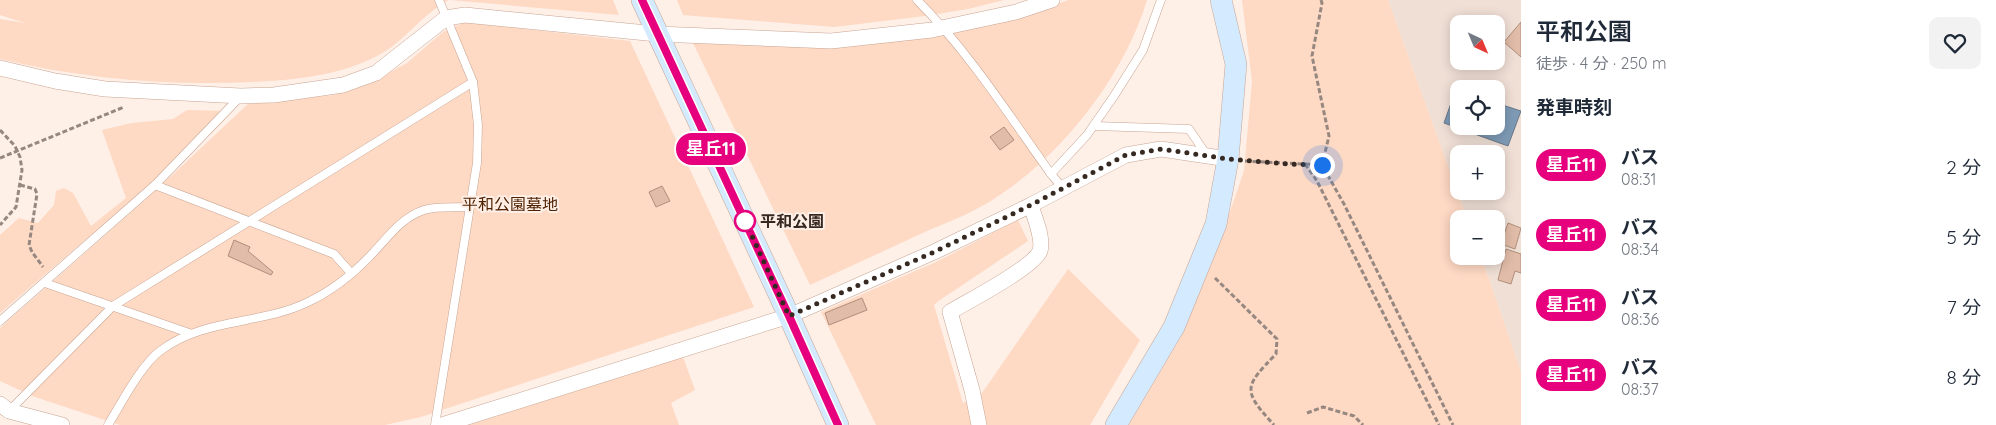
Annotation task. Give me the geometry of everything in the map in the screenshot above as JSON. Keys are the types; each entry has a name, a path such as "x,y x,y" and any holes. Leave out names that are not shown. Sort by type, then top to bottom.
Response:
{"street":[{"path":"642,0 838,425"},
{"path":"0,68 56,81 105,89 241,96 274,95 343,85 376,74 446,18 465,16 657,34 831,42 944,27 1016,12 1052,0"},
{"path":"1116,425 1174,327 1216,224 1218,158 1236,64 1222,0"},
{"path":"442,425 789,316 934,252 1031,205 1126,155 1161,149 1218,158"},
{"path":"979,425 972,390 950,312 1026,266 1040,251 1040,240 1031,205"},
{"path":"7,413 62,425"}],"lane":[{"path":"435,425 477,153 478,125 473,82 439,0"},
{"path":"917,0 944,27 979,71 1050,174 1062,188"},
{"path":"1050,174 1094,126 1143,50 1161,0"},
{"path":"7,413 113,306 473,82"},
{"path":"0,321 155,185 241,96"},
{"path":"1094,126 1189,129 1218,158"},
{"path":"155,185 334,254 351,274"},
{"path":"108,425 154,356 160,350 189,333 297,307 328,291 351,274 404,221 425,210 469,208"},
{"path":"45,283 189,333"}],"path":[{"path":"1321,0 1312,56 1329,136 1322,165 1344,204 1453,425"},
{"path":"0,158 126,106 127,102"},
{"path":"0,130 18,151 22,170 16,208 0,224"},
{"path":"1218,158 1322,165"},
{"path":"1305,164 1317,181 1439,425"},
{"path":"20,184 35,189 37,194 29,245 32,252 52,276"},
{"path":"1200,264 1277,338 1276,354 1255,376 1250,392 1255,405 1274,425"},
{"path":"1307,413 1323,407 1354,416 1363,425"}],"shaded area":[{"path":"1388,0 1521,0 1521,372 1484,265 1505,265 1505,210 1464,210 1460,200 1505,200 1505,145 1450,145 1450,172"}],"green space":[{"path":"0,0 449,0 429,14 402,39 382,53 357,65 328,73 298,78 268,81 189,83 126,80 94,76 63,72 0,59 0,19 25,23 0,15"},
{"path":"450,0 613,0 619,15"},
{"path":"677,0 1004,0 968,9 925,16 834,27 683,15"},
{"path":"1068,0 1147,0 1136,30 1103,90 1083,118 1060,144 1009,189 982,206 810,285 693,43 822,48 929,38 975,28 1047,8"},
{"path":"1242,0 1388,0 1450,172 1450,200 1460,200 1464,210 1450,210 1450,265 1484,265 1521,372 1521,425 1129,425 1180,339 1223,232 1244,171 1252,81"},
{"name":"平和公園墓地","path":"465,22 630,41 754,307 421,417 385,425 120,425 35,397 0,381 0,328 153,193 248,104 334,95 376,80 407,63 443,32"},
{"path":"187,110 226,111 153,182 0,313 0,235 19,218 38,223 54,205 56,191 64,188 73,193 91,226 126,198 102,130 132,123 173,119"},
{"path":"1018,220 1028,241 934,305 963,403 982,393 1068,269 1140,340 1090,425 876,425 821,312 936,262"},
{"path":"683,357 695,390 671,403 679,425 469,425"}],"water":[{"path":"1450,106 1450,125 1444,123"},
{"path":"1505,106 1521,111 1508,146 1477,135 1505,135"}],"building":[{"path":"1521,22 1521,57 1505,41"},
{"path":"1004,127 1014,140 1000,150 990,137"},
{"path":"662,186 670,201 656,207 649,192"},
{"path":"1508,223 1521,228 1515,249 1505,245 1505,232"},
{"path":"234,240 250,247 248,251 273,272 271,275 228,256"},
{"path":"1506,249 1521,254 1521,273 1515,271 1511,284 1498,280 1502,265 1505,265"},
{"path":"862,298 867,310 829,325 825,313"}],"bus line":[{"name":"星丘11","path":"642,0 838,425"}],"place":[{"name":"平和公園","path":"745,221"}],"route":[{"path":"745,221 789,316 934,252 1031,205 1126,155 1161,149 1228,159 1322,165"}]}
